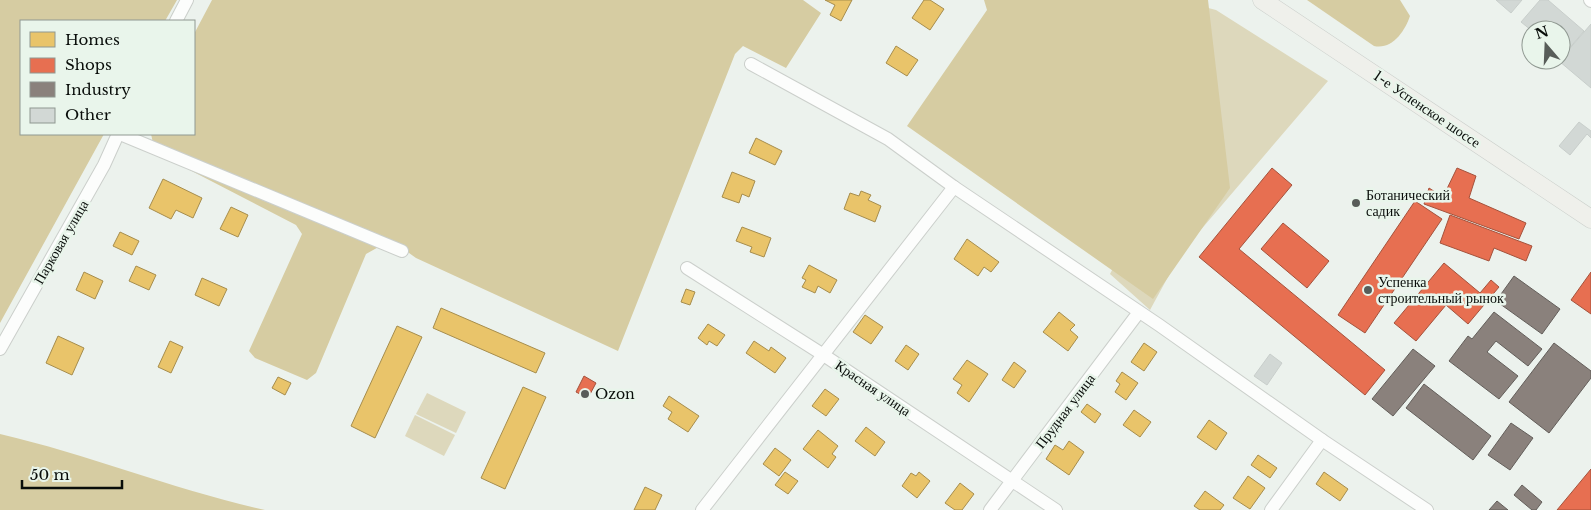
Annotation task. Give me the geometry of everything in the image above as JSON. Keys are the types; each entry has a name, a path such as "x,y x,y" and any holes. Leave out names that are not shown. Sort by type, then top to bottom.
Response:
{"main road":[{"name":"1-е Успенское шоссе","path":"1262,0 1591,219"}],"street":[{"path":"176,20 186,0"},
{"path":"751,64 888,139 954,187 1427,510"},
{"name":"Парковая улица","path":"0,349 104,165 119,135"},
{"path":"121,135 402,251"},
{"path":"702,510 954,187"},
{"name":"Красная улица","path":"688,268 822,354 1056,510"},
{"name":"Прудная улица","path":"990,510 1139,312"},
{"path":"1271,510 1322,440"}],"shaded area":[{"path":"0,0 177,0 166,20 20,20 20,135 103,135 0,323"},
{"path":"212,0 803,0 821,13 786,68 743,46 735,54 618,351 416,258 391,240 366,254 316,373 307,380 255,358 249,351 302,234 296,225 155,152 151,135 195,135 195,32"},
{"path":"984,0 1208,0 1230,188 1153,299 907,126 987,10"},
{"path":"1178,0 1216,10 1328,81 1181,253 1150,310 1110,274 1184,133"},
{"path":"1307,0 1400,0 1410,16 1405,28 1397,38 1387,45 1374,46"},
{"path":"427,393 466,412 456,433 416,414"},
{"path":"415,415 455,435 444,456 405,436"},
{"path":"0,434 34,442 198,493 265,510 0,510"}],"building: Homes":[{"path":"825,0 852,0 841,21 830,15 835,5"},
{"path":"924,0 930,0 944,9 930,30 912,18"},
{"path":"896,46 918,60 907,76 886,63"},
{"path":"756,138 782,151 775,165 749,153"},
{"path":"732,172 755,181 749,197 742,194 739,203 722,197"},
{"path":"163,179 202,198 193,218 176,210 171,219 149,208"},
{"path":"861,191 871,195 868,200 881,206 875,222 844,209 850,193 859,196"},
{"path":"231,207 248,215 238,237 220,229"},
{"path":"742,227 771,238 764,257 750,252 752,247 736,241"},
{"path":"120,232 139,241 132,255 113,246"},
{"path":"967,239 999,262 991,272 984,267 978,276 954,259"},
{"path":"809,265 837,280 830,293 818,286 815,293 802,287 806,280 802,278"},
{"path":"136,266 156,275 149,290 129,281"},
{"path":"84,272 103,281 95,299 76,290"},
{"path":"202,278 227,289 219,306 195,295"},
{"path":"686,289 695,292 690,305 681,302"},
{"path":"441,308 545,353 536,373 433,328"},
{"path":"1059,312 1075,325 1070,330 1078,337 1068,351 1043,332"},
{"path":"865,315 883,327 871,344 853,332"},
{"path":"708,324 725,335 717,346 709,341 707,345 698,338"},
{"path":"397,326 422,337 375,438 351,426"},
{"path":"58,336 84,348 72,375 46,363"},
{"path":"170,341 183,347 171,373 158,367"},
{"path":"754,341 769,351 771,347 786,358 775,373 746,353"},
{"path":"1144,343 1157,352 1144,371 1131,362"},
{"path":"906,345 919,354 908,370 895,361"},
{"path":"967,360 988,374 969,402 957,393 962,385 953,379"},
{"path":"1014,362 1026,371 1014,388 1002,380"},
{"path":"1122,372 1138,383 1126,400 1115,392 1120,384 1116,381"},
{"path":"278,377 291,383 285,395 272,388"},
{"path":"523,387 546,397 505,489 481,478"},
{"path":"825,389 839,399 826,416 812,406"},
{"path":"669,396 699,416 688,432 668,419 672,412 663,406"},
{"path":"1087,404 1101,414 1095,423 1081,412"},
{"path":"1134,410 1151,422 1140,437 1123,425"},
{"path":"1209,420 1227,433 1216,450 1197,437"},
{"path":"866,427 885,442 875,456 855,441"},
{"path":"818,430 838,446 832,454 836,457 828,468 803,449"},
{"path":"1069,441 1084,452 1069,475 1046,459 1055,445 1063,450"},
{"path":"775,448 791,460 779,476 763,464"},
{"path":"1258,455 1277,468 1270,478 1251,465"},
{"path":"785,472 798,481 788,494 775,485"},
{"path":"919,472 930,481 917,498 902,486 911,473 916,476"},
{"path":"1324,472 1348,489 1340,501 1316,484"},
{"path":"1248,476 1265,488 1250,509 1233,498"},
{"path":"960,483 974,494 962,510 955,510 945,503"},
{"path":"645,487 662,495 655,510 634,510"},
{"path":"1205,491 1224,505 1220,510 1200,510 1194,506"}],"building: Shops":[{"path":"1272,168 1292,185 1239,249 1385,370 1365,395 1199,257"},
{"path":"1457,168 1476,176 1469,198 1526,223 1519,239 1424,204 1429,188 1443,197"},
{"path":"1415,201 1442,219 1365,333 1338,315"},
{"path":"1450,215 1532,246 1526,261 1494,248 1489,261 1440,243"},
{"path":"1283,223 1329,261 1307,288 1261,249"},
{"path":"1444,263 1480,293 1491,280 1499,287 1468,324 1446,305 1416,341 1394,323"},
{"path":"1591,272 1591,314 1571,300"},
{"path":"584,376 596,383 588,398 576,392"},
{"path":"1591,469 1591,510 1557,510"}],"building: Industry":[{"path":"1514,276 1560,309 1542,334 1496,301"},
{"path":"1494,312 1542,349 1528,366 1496,341 1487,352 1518,376 1499,399 1449,361 1468,336 1472,339"},
{"path":"1554,343 1591,371 1591,378 1549,433 1509,402"},
{"path":"1413,349 1435,366 1393,416 1372,399"},
{"path":"1424,384 1491,436 1473,460 1406,408"},
{"path":"1511,423 1533,438 1510,470 1488,455"},
{"path":"1522,485 1542,502 1536,510 1532,510 1514,495"},
{"path":"1497,501 1508,510 1489,510"}],"building: Other":[{"path":"1496,0 1522,0 1511,13"},
{"path":"1540,0 1548,0 1584,31 1571,46 1571,20 1523,20"},
{"path":"1591,24 1591,88 1570,70 1571,47"},
{"path":"1579,122 1591,131 1591,138 1587,134 1570,155 1559,146"},
{"path":"1270,354 1282,363 1267,385 1254,376"}],"place":[{"name":"Ботанический садик","path":"1356,203"},
{"name":"Успенка строительный рынок","path":"1368,290"},
{"name":"Ozon","path":"585,394"}]}
